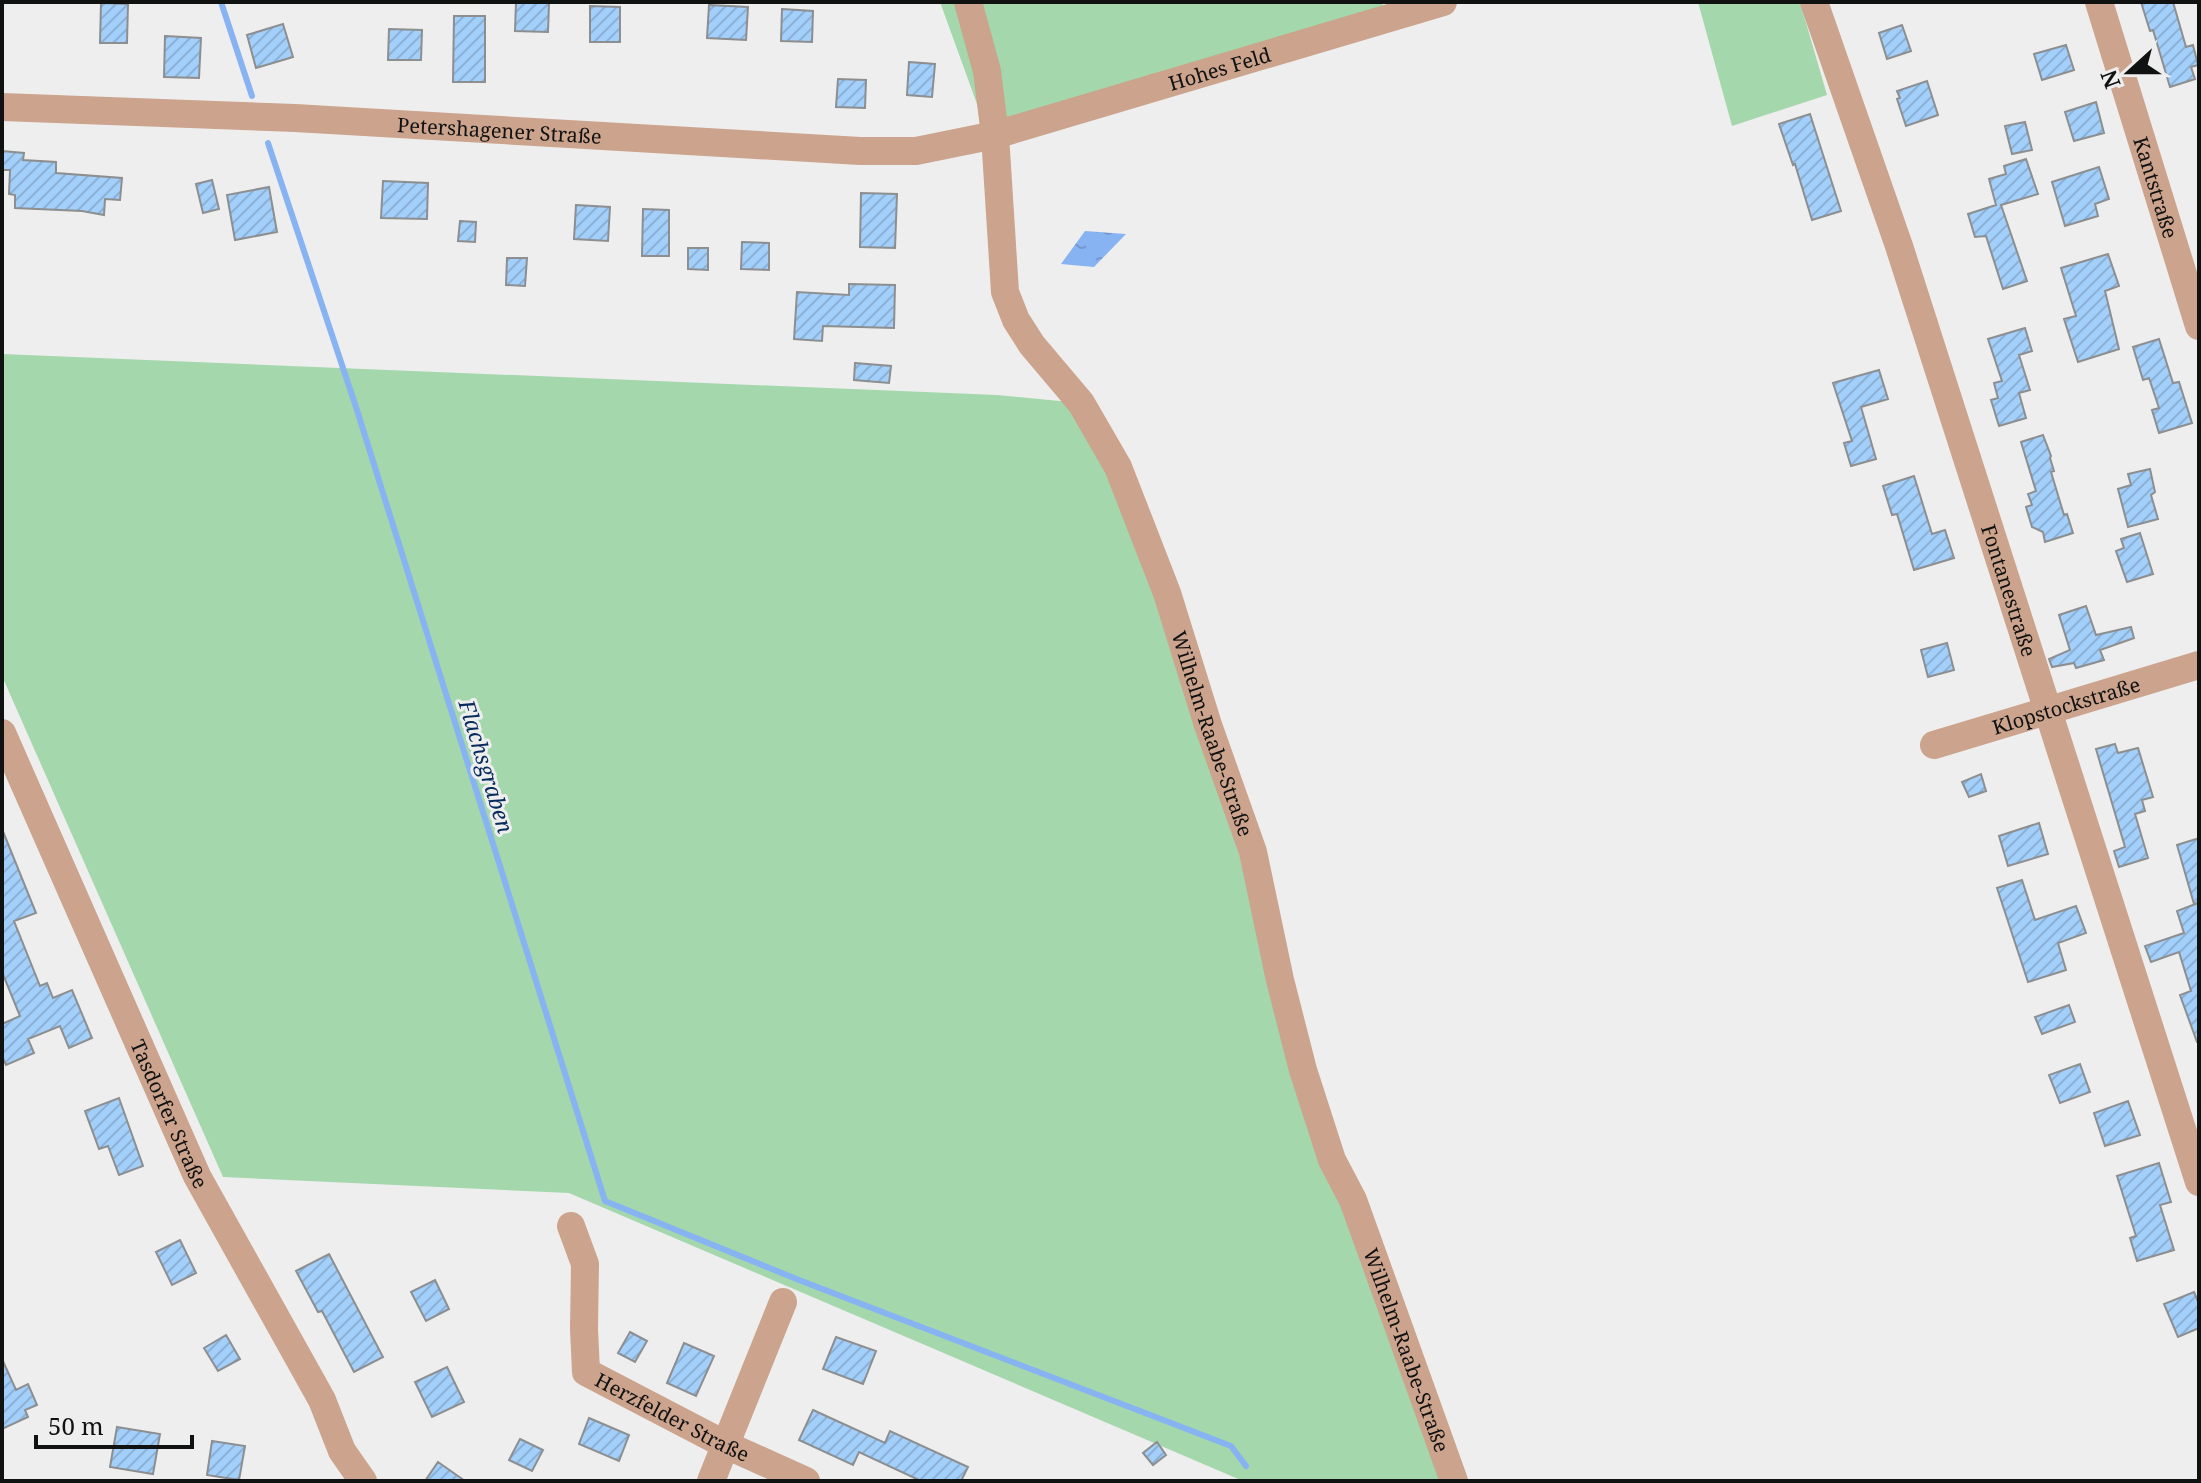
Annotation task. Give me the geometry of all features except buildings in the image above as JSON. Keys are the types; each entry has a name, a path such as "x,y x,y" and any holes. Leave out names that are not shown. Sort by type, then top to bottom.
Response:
{"street":[{"name":"Wilhelm-Raabe-Straße","path":"968,2 987,71 995,135 1005,292 1016,320 1032,345 1081,403 1118,467 1167,593 1208,725 1253,852 1280,980 1332,1160 1353,1200 1454,1481"},
{"name":"Hohes Feld","path":"995,135 1443,2"},
{"name":"Fontanestraße","path":"1814,2 1899,246 2199,1182"},
{"name":"Kantstraße","path":"2099,2 2188,251 2199,326"},
{"name":"Petershagener Straße","path":"2,107 295,118 860,151 916,151 995,135"},
{"name":"Klopstockstraße","path":"1934,745 2199,665"},
{"name":"Tasdorfer Straße","path":"2,733 197,1176 322,1400 342,1451 363,1481"},
{"name":"Herzfelder Straße","path":"571,1226 585,1264 586,1372 726,1445 806,1481"},
{"path":"711,1481 783,1302"}],"green space":[{"path":"940,2 1382,2 1384,9 985,126"},
{"path":"1698,2 1800,2 1827,95 1732,126"},
{"path":"2,354 997,395 1070,402 1112,470 1447,1481 1243,1481 569,1193 223,1177 2,676"}],"water":[{"path":"1085,231 1126,234 1094,267 1061,264"}],"waterway":[{"name":"Flachsgraben","path":"221,2 252,96"},
{"name":"Flachsgraben","path":"268,143 356,407 605,1201 799,1280 1231,1446 1246,1466"}]}
